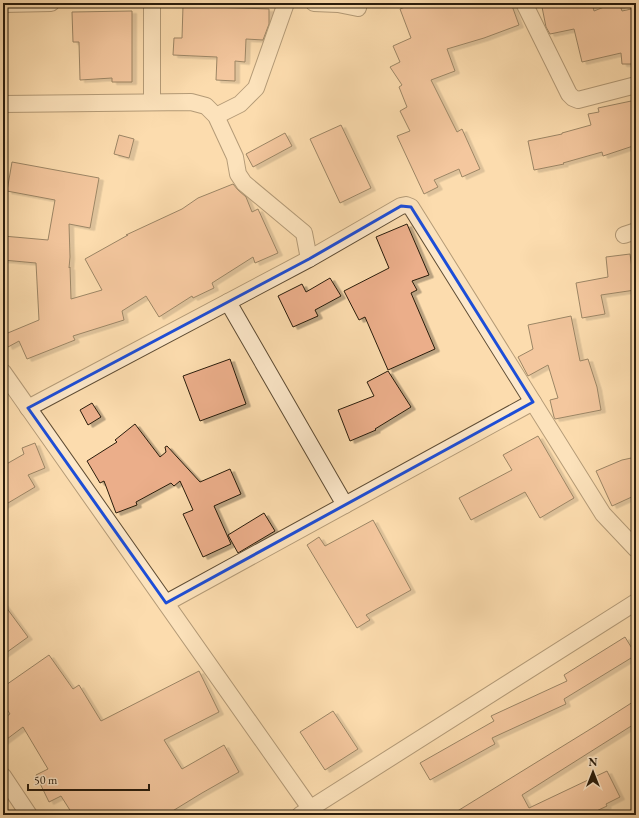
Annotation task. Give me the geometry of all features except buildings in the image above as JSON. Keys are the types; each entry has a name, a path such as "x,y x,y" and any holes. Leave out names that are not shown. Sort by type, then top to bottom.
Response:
{"street":[{"path":"3,4 51,3"},
{"path":"152,3 152,102"},
{"path":"216,116 240,104 256,88 286,3"},
{"path":"314,3 338,4 358,8"},
{"path":"524,3 569,94 573,98 578,100 636,85"},
{"path":"3,104 191,102 206,106 216,116 235,157 238,174 244,183 304,233 309,259"},
{"path":"28,408 309,259 400,206 406,205 411,207 603,514 636,549"},
{"path":"228,302 345,505"},
{"path":"3,372 166,603 305,812 636,602"},
{"path":"166,603 533,402"},
{"path":"3,776 30,815"}],"highlighted area":[{"path":"401,206 411,207 533,402 166,603 28,408 309,259"}]}
